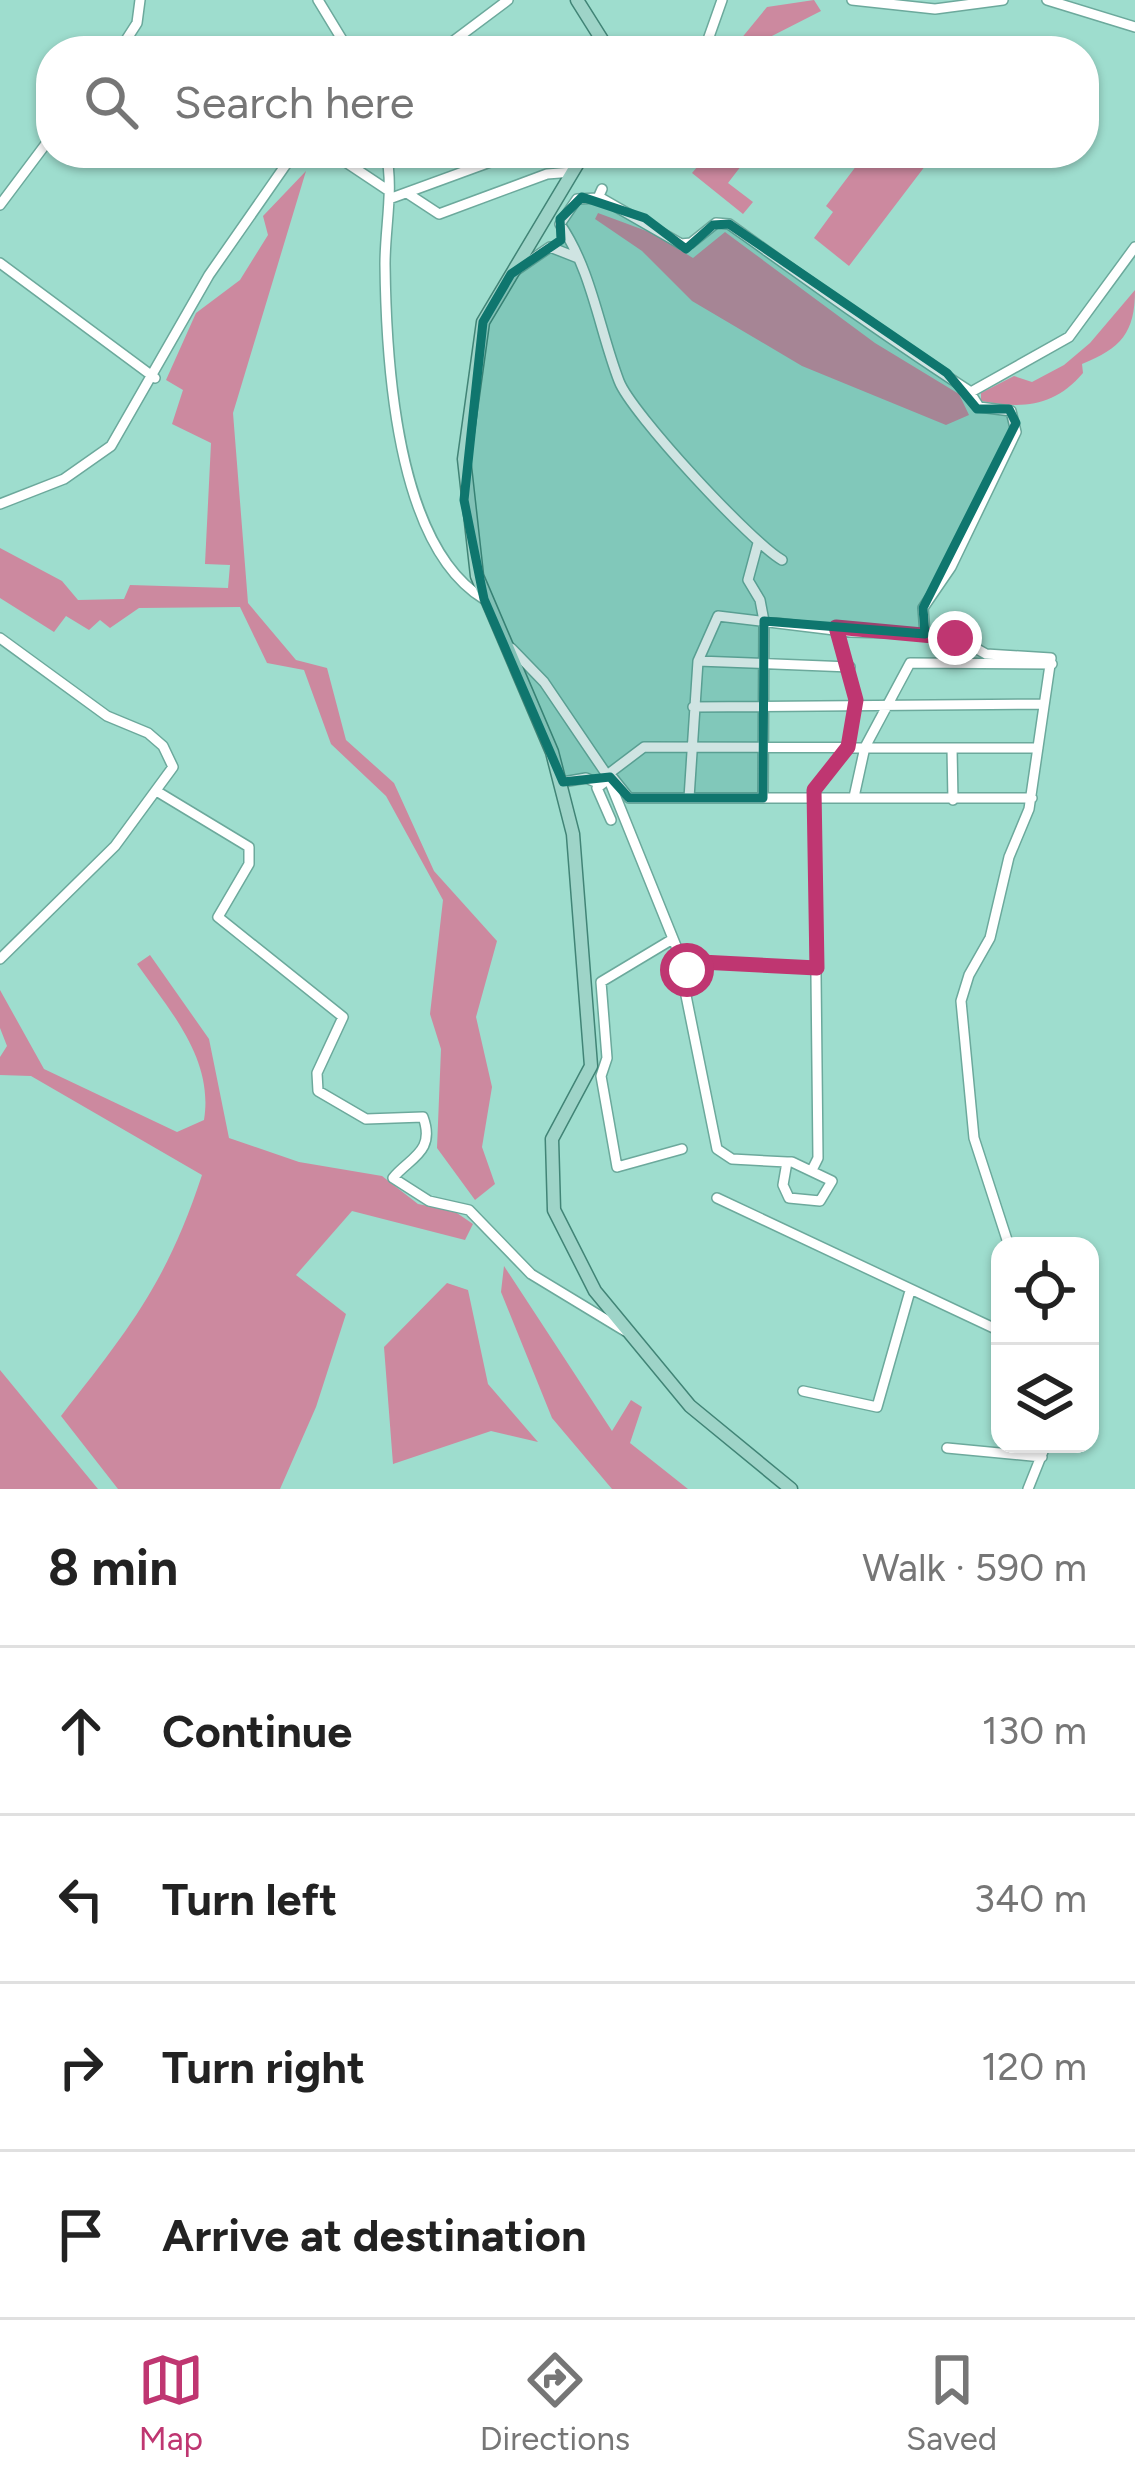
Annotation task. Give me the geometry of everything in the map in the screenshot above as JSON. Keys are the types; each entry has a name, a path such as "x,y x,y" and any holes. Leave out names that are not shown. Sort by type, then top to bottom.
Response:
{"main road":[{"path":"577,0 600,36"},
{"path":"575,168 511,274 476,345 464,459 469,535 484,599 563,782 583,927 597,1067 552,1139 554,1210 586,1276 690,1406 791,1489"}],"street":[{"path":"128,36 137,23 140,0"},
{"path":"318,0 340,36"},
{"path":"460,36 508,0"},
{"path":"709,36 722,0"},
{"path":"852,0 922,9 1003,0"},
{"path":"1047,0 1135,26"},
{"path":"0,205 36,157"},
{"path":"0,504 92,463 112,446 155,378 208,275 283,168"},
{"path":"352,168 389,195 407,193 468,168"},
{"path":"388,168 389,346 402,457 432,532 463,584 484,599"},
{"path":"407,193 440,214 547,174 573,172"},
{"path":"782,560 758,543 631,405 560,219 577,199 601,193 685,244 716,223 729,224 891,343 941,368 969,391 979,407 1011,411 1016,428 963,543 923,608 926,634"},
{"path":"511,274 550,247 562,247 579,259"},
{"path":"969,391 1064,342 1135,247"},
{"path":"0,262 155,378"},
{"path":"758,543 748,580 760,600 764,621 763,798"},
{"path":"689,798 698,661 716,618 926,634 955,638 986,654 1048,655 1052,664 1032,798 1009,857 991,938 966,982 961,1012 974,1138 1006,1237"},
{"path":"813,1168 818,1158 814,797 817,785 848,747 855,707 850,668 836,627"},
{"path":"0,638 107,716 163,746 172,767 158,792 61,904 0,959"},
{"path":"507,644 544,682 605,778 639,846 683,971 717,1149 728,1158 787,1162 813,1168 832,1183 817,1202 794,1202 784,1189 787,1162"},
{"path":"698,661 850,668"},
{"path":"854,797 865,747 912,662 1052,664"},
{"path":"692,707 1044,704"},
{"path":"605,778 637,748 1038,748"},
{"path":"952,748 952,800"},
{"path":"605,778 611,820"},
{"path":"563,782 605,778 627,797 1032,798"},
{"path":"158,792 249,848 249,864 218,917 343,1017 317,1073 319,1091 366,1119 423,1117 427,1127 422,1155 393,1178 428,1201 469,1210 485,1222 507,1255 531,1274 630,1334"},
{"path":"671,940 602,980 607,1058 597,1067 616,1166 682,1149"},
{"path":"683,971 701,962 817,968"},
{"path":"717,1198 991,1327"},
{"path":"803,1391 877,1407 910,1291"},
{"path":"947,1448 1042,1456"},
{"path":"1028,1489 1043,1453"}],"highlighted area":[{"path":"582,197 645,218 686,249 713,225 729,224 947,373 977,409 1009,409 1016,423 923,608 925,634 764,621 763,798 629,798 610,777 563,782 484,599 464,500 483,322 511,274 561,240 560,219"}],"shaded area":[{"path":"814,0 821,11 772,36 743,36 767,7"},
{"path":"696,168 740,168 728,183 753,202 743,214 692,173"},
{"path":"855,168 924,168 849,266 814,238 833,212 826,206"},
{"path":"306,171 233,413 248,603 296,660 327,668 346,740 394,783 434,871 497,941 476,1017 492,1087 482,1147 495,1184 475,1200 437,1148 441,1049 430,1014 443,900 386,796 331,744 304,670 267,663 240,607 139,608 110,628 100,620 89,630 66,616 54,632 0,598 0,548 62,581 78,600 124,599 130,585 228,588 230,565 205,564 211,443 172,424 183,390 166,380 196,313 240,280 268,235 263,216"},
{"path":"598,213 652,233 693,258 725,232 875,343 959,394 969,415 946,425 802,366 692,301 642,251 595,219"},
{"path":"1135,290 1132,317 1123,337 1107,352 1082,364 1083,373 1061,393 1024,405 981,401 981,393 1014,376 1032,382 1064,365 1090,343"},
{"path":"150,955 209,1039 229,1138 299,1162 382,1176 418,1204 454,1211 473,1224 465,1240 352,1211 296,1275 346,1314 316,1407 280,1489 118,1489 61,1416 144,1303 175,1246 202,1175 31,1076 0,1075 0,1057 7,1046 0,1028 0,990 44,1069 177,1132 204,1120 202,1076 187,1037 137,964"},
{"path":"504,1266 612,1431 631,1400 642,1407 630,1443 688,1489 612,1489 552,1418 501,1292"},
{"path":"447,1283 468,1290 488,1384 538,1442 491,1431 393,1464 384,1347"},
{"path":"0,1370 98,1489 0,1489"}],"route":[{"path":"687,970 701,962 817,968 814,790 848,747 856,700 853,677 834,634 836,627 850,632 955,638"}]}
